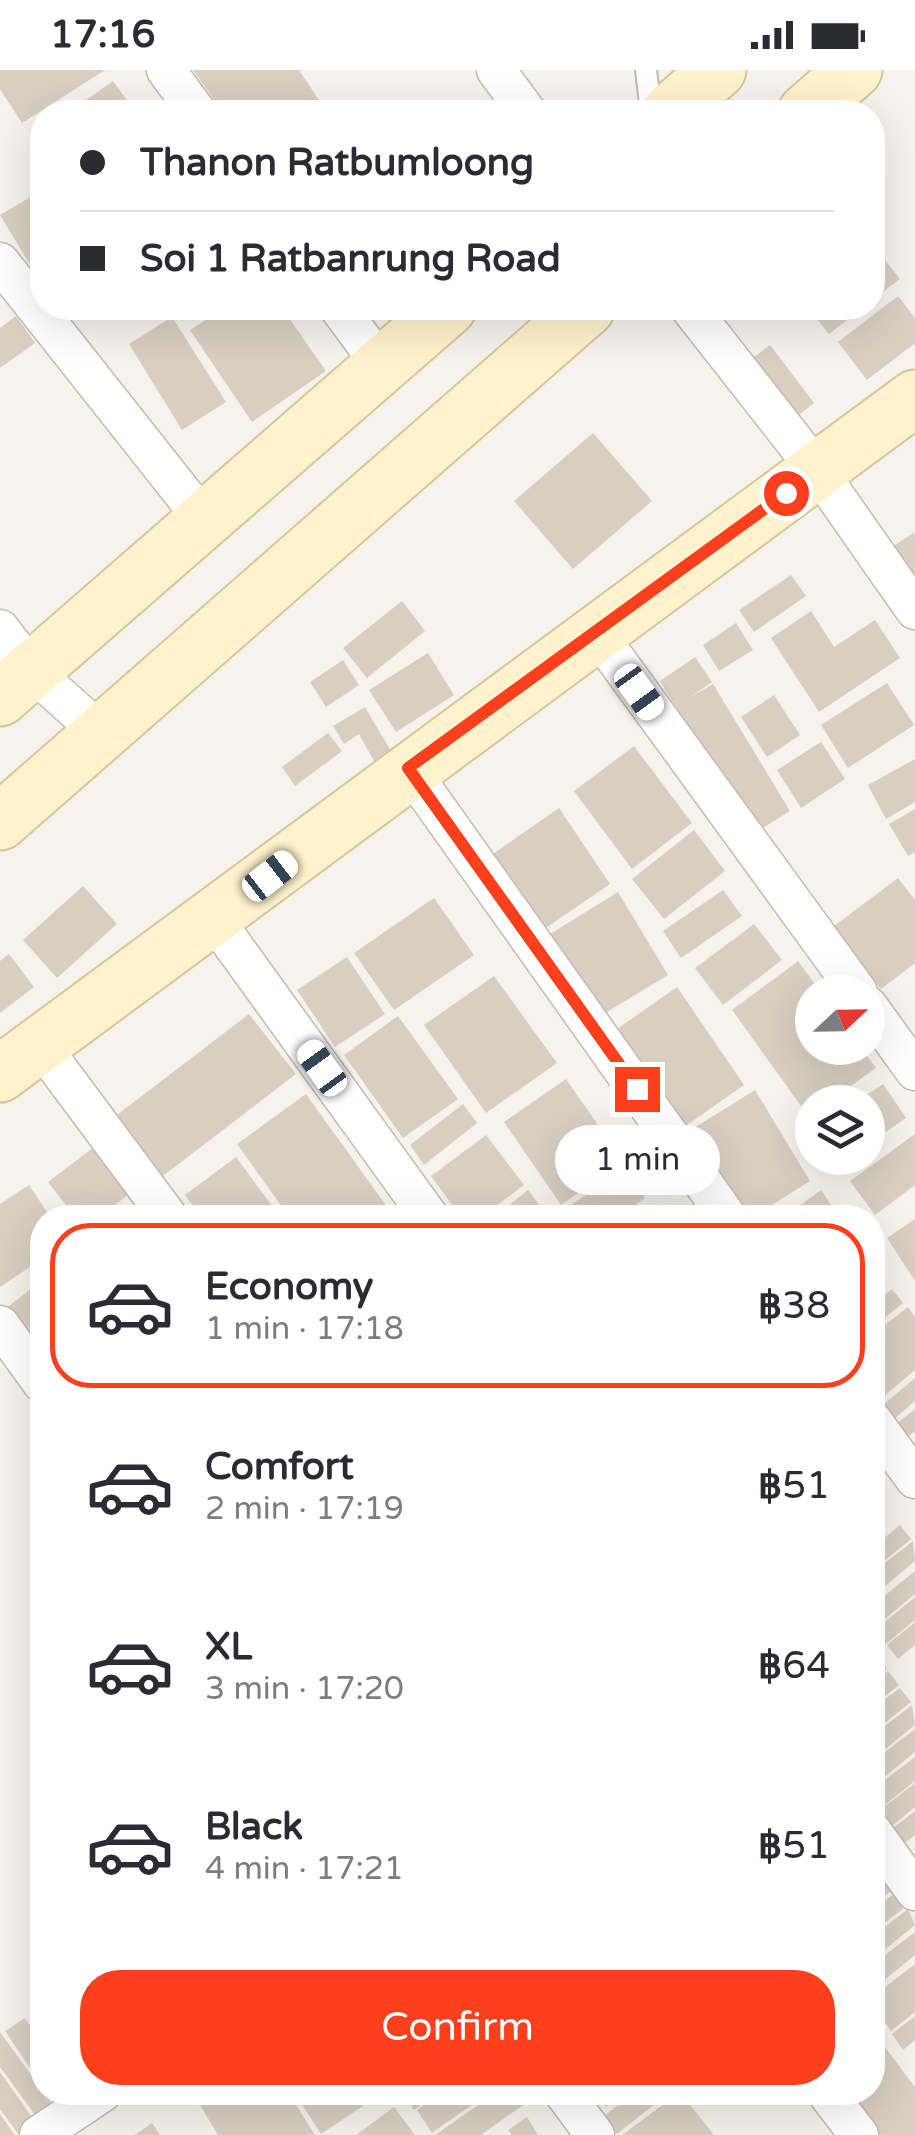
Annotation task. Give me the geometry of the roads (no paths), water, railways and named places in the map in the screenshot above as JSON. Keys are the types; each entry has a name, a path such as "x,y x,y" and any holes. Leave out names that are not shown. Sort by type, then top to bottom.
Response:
{"main road":[{"path":"684,100 718,70"},
{"path":"820,100 854,70"},
{"path":"11,666 204,520 434,320"},
{"path":"0,822 572,320"},
{"path":"21,1060 214,920 408,768 915,398"}],"street":[{"path":"166,70 188,100"},
{"path":"496,70 518,100"},
{"path":"0,262 30,300"},
{"path":"46,320 204,520"},
{"path":"348,320 382,366"},
{"path":"699,320 818,470 915,610"},
{"path":"596,632 846,975"},
{"path":"11,666 101,732"},
{"path":"408,768 719,1205"},
{"path":"214,920 421,1205"},
{"path":"885,1030 915,1072"},
{"path":"21,1060 156,1205"},
{"path":"0,1324 30,1366"},
{"path":"885,1438 915,1479"},
{"path":"885,1850 915,1891"},
{"path":"39,2135 84,2105"},
{"path":"573,2105 595,2135"},
{"path":"836,2105 859,2135"}],"lane":[{"path":"646,70 649,100"}]}
